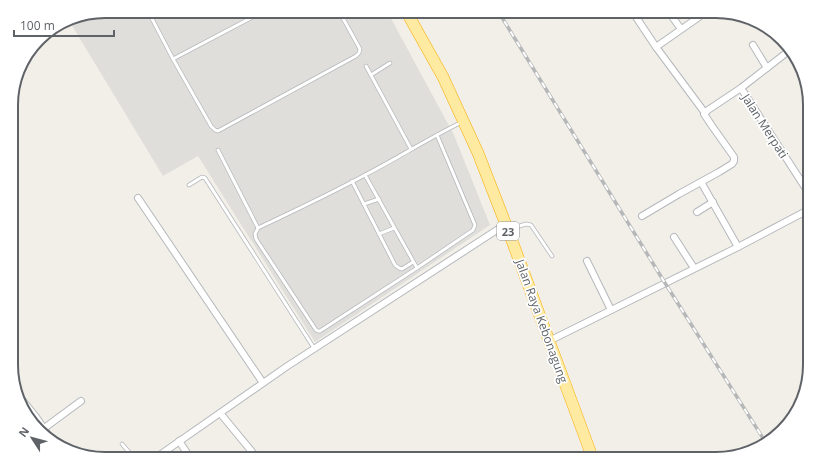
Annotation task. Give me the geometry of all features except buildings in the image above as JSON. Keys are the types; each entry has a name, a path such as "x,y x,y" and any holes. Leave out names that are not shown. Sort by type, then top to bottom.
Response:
{"highway":[{"name":"Jalan Raya Kebonagung","path":"410,18 443,76 478,153 590,452"}],"street":[{"path":"637,18 734,156 734,161 732,164 642,216"},
{"path":"673,18 680,29"},
{"path":"656,46 697,18"},
{"path":"753,45 767,68"},
{"name":"Jalan Merpati","path":"786,53 741,88 803,184"},
{"path":"705,113 741,88"},
{"path":"702,182 738,247"},
{"path":"138,198 263,383"},
{"path":"697,212 713,202"},
{"path":"549,341 803,214"},
{"path":"164,452 314,349 507,227"},
{"path":"674,237 694,268"},
{"path":"587,262 611,310"},
{"path":"52,422 81,401"},
{"path":"220,413 252,452"},
{"path":"179,441 186,452"}],"lane":[{"path":"152,18 211,126 215,130 218,130 356,56 360,49 343,18"},
{"path":"174,59 251,18"},
{"path":"371,75 390,63"},
{"path":"366,66 411,149"},
{"path":"437,134 475,224 473,230 320,331 316,330 256,239 255,234 258,228 318,200 437,134 464,121"},
{"path":"218,150 258,228"},
{"path":"365,175 417,268"},
{"path":"189,185 202,177 205,178 314,349"},
{"path":"352,181 395,265 402,269 413,262"},
{"path":"364,204 379,199"},
{"path":"507,227 526,224 531,225 552,256"},
{"path":"379,234 394,228"},
{"path":"122,444 129,452"}],"shaded area":[{"path":"105,18 391,18 454,135 490,225 315,342 198,156 163,176 72,25 82,21"}],"railway":[{"path":"502,18 665,283 763,438"}]}
